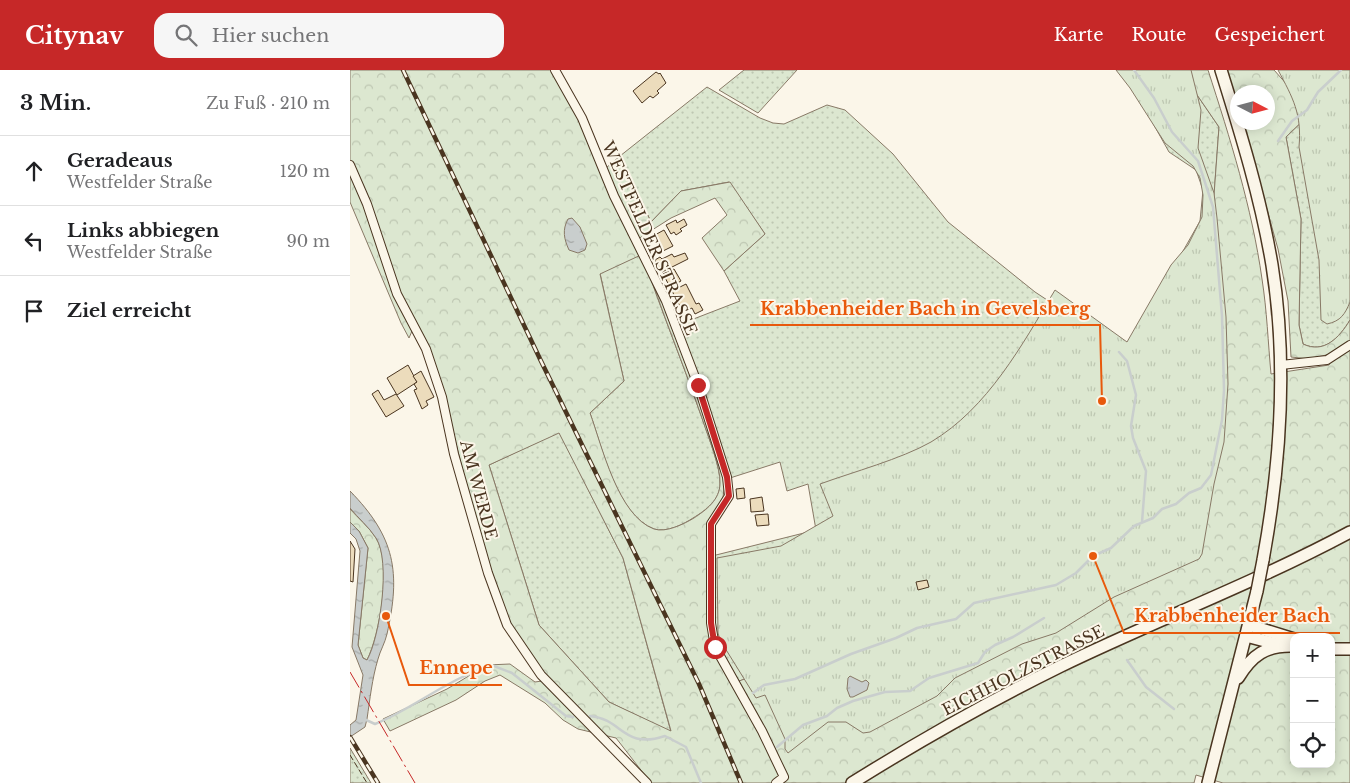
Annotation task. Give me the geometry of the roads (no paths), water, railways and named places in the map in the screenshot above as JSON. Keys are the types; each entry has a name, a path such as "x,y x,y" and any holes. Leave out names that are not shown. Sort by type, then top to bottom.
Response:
{"main road":[{"path":"1208,783 1264,560 1278,459 1281,365 1276,297 1267,239 1253,179 1221,70"},
{"name":"EICHHOLZSTRASSE","path":"852,783 899,753 1062,666 1345,539 1350,532"},
{"path":"1247,630 1290,638"},
{"path":"1247,630 1288,646"},
{"path":"1234,684 1259,654 1270,648 1288,646"},
{"path":"1335,650 1350,649"}],"street":[{"name":"WESTFELDER STRASSE","path":"555,70 582,118 614,196 666,301 698,385 727,477 729,496 711,524 711,623 715,647 762,731 784,777 776,783"},
{"name":"AM WERDE","path":"350,165 367,204 397,294 426,349 442,397 454,454 480,546 507,625 542,675 647,783"},
{"path":"1281,365 1328,360 1350,345"}],"water":[{"path":"572,218 580,227 587,244 585,250 578,253 569,250 565,238 566,223 568,219"},
{"path":"350,491 377,524 385,540 391,557 393,592 387,634 376,666 365,727 350,737 350,725 356,720 363,675 352,647 360,551 356,539 350,533 350,522 359,531 368,548 358,645 363,658 367,660 372,649 380,617 383,564 376,538 350,508"},
{"path":"850,676 862,682 866,680 869,683 867,690 850,697 847,689"}],"waterway":[{"path":"753,693 764,685 795,679 917,628 956,619 974,603 1056,585 1076,573 1093,556 1111,548 1134,526 1153,518 1162,509 1176,504 1189,493 1201,488 1211,475 1222,420 1224,390 1222,316 1213,207 1198,161 1172,132 1154,98 1134,70"},
{"path":"1278,141 1292,121 1307,110 1318,92 1341,70"},
{"path":"1119,352 1127,361 1136,395 1131,426 1133,438 1146,471 1142,522"},
{"path":"777,747 803,725 827,716 837,708 853,701 885,692 910,691 929,678 978,663 985,652 995,645 1013,637 1044,618"},
{"path":"1127,660 1146,687 1174,709"},
{"path":"364,719 375,724 404,710 450,683 494,666 512,673 566,716 573,717"},
{"path":"590,716 610,722 632,737 651,739 665,736 686,747 701,783"}],"railway":[{"path":"403,70 540,359 699,684 741,783"},
{"path":"350,737 378,783"}],"place":[{"name":"Krabbenheider Bach in Gevelsberg","path":"1102,401"},
{"name":"Krabbenheider Bach","path":"1093,556"},
{"name":"Ennepe","path":"386,616"}]}
